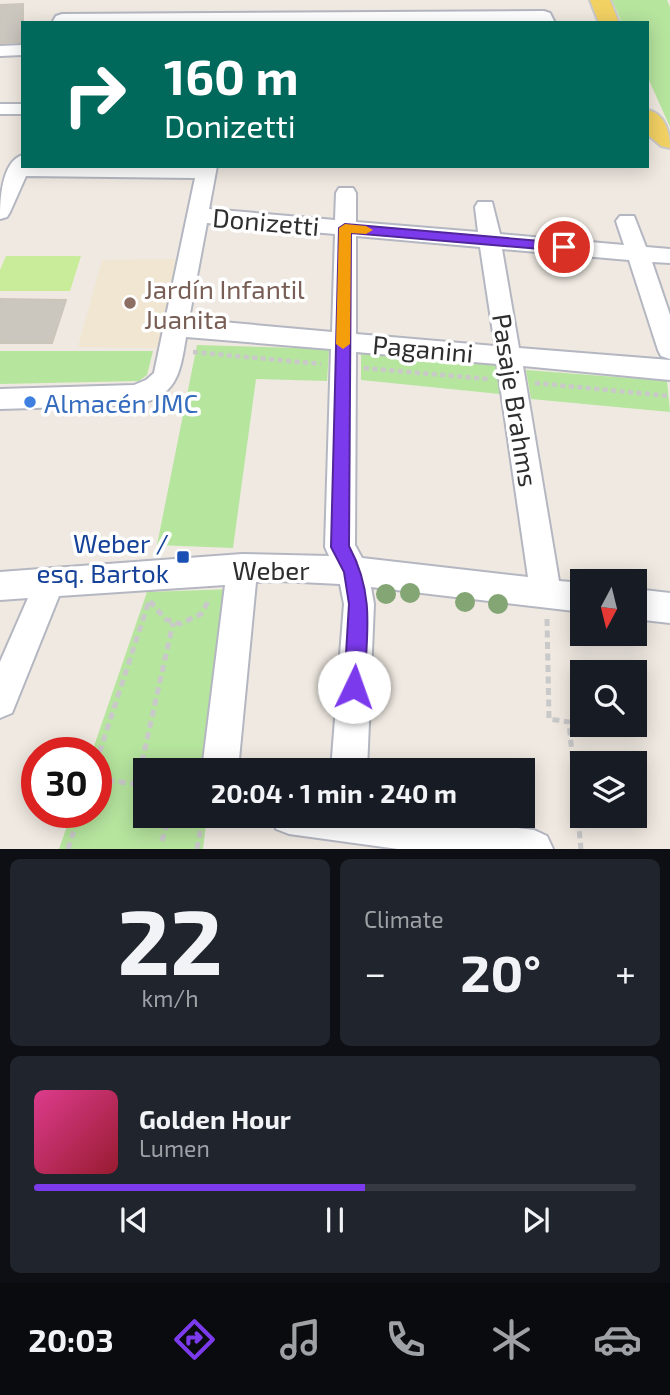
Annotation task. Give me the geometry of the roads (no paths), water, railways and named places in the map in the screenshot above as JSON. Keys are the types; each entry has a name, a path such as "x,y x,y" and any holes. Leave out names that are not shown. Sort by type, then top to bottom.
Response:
{"main road":[{"path":"600,0 608,21"},
{"path":"649,119 657,132 670,141"}],"street":[{"path":"61,21 69,4 85,3"},
{"path":"61,21 146,10 544,16 546,21"},
{"path":"0,51 21,50"},
{"path":"0,108 21,109"},
{"path":"0,212 5,191 21,165"},
{"path":"0,399 134,395 157,387 166,376 206,169 160,168"},
{"path":"346,193 340,547 353,571 359,604 350,758"},
{"name":"Pasaje Brahms","path":"485,207 546,593"},
{"name":"Donizetti","path":"197,215 670,256"},
{"path":"627,221 670,350"},
{"name":"Paganini","path":"174,338 343,354 510,356 670,370"},
{"name":"Weber","path":"0,586 353,571 570,596"},
{"path":"221,758 241,577"},
{"path":"0,701 50,582"},
{"path":"648,605 670,608"},
{"path":"403,828 534,849"}],"place":[{"name":"Jardín Infantil Juanita","path":"130,303"},
{"name":"Almacén JMC","path":"30,402"},
{"name":"Weber / esq. Bartok","path":"183,557"}]}
